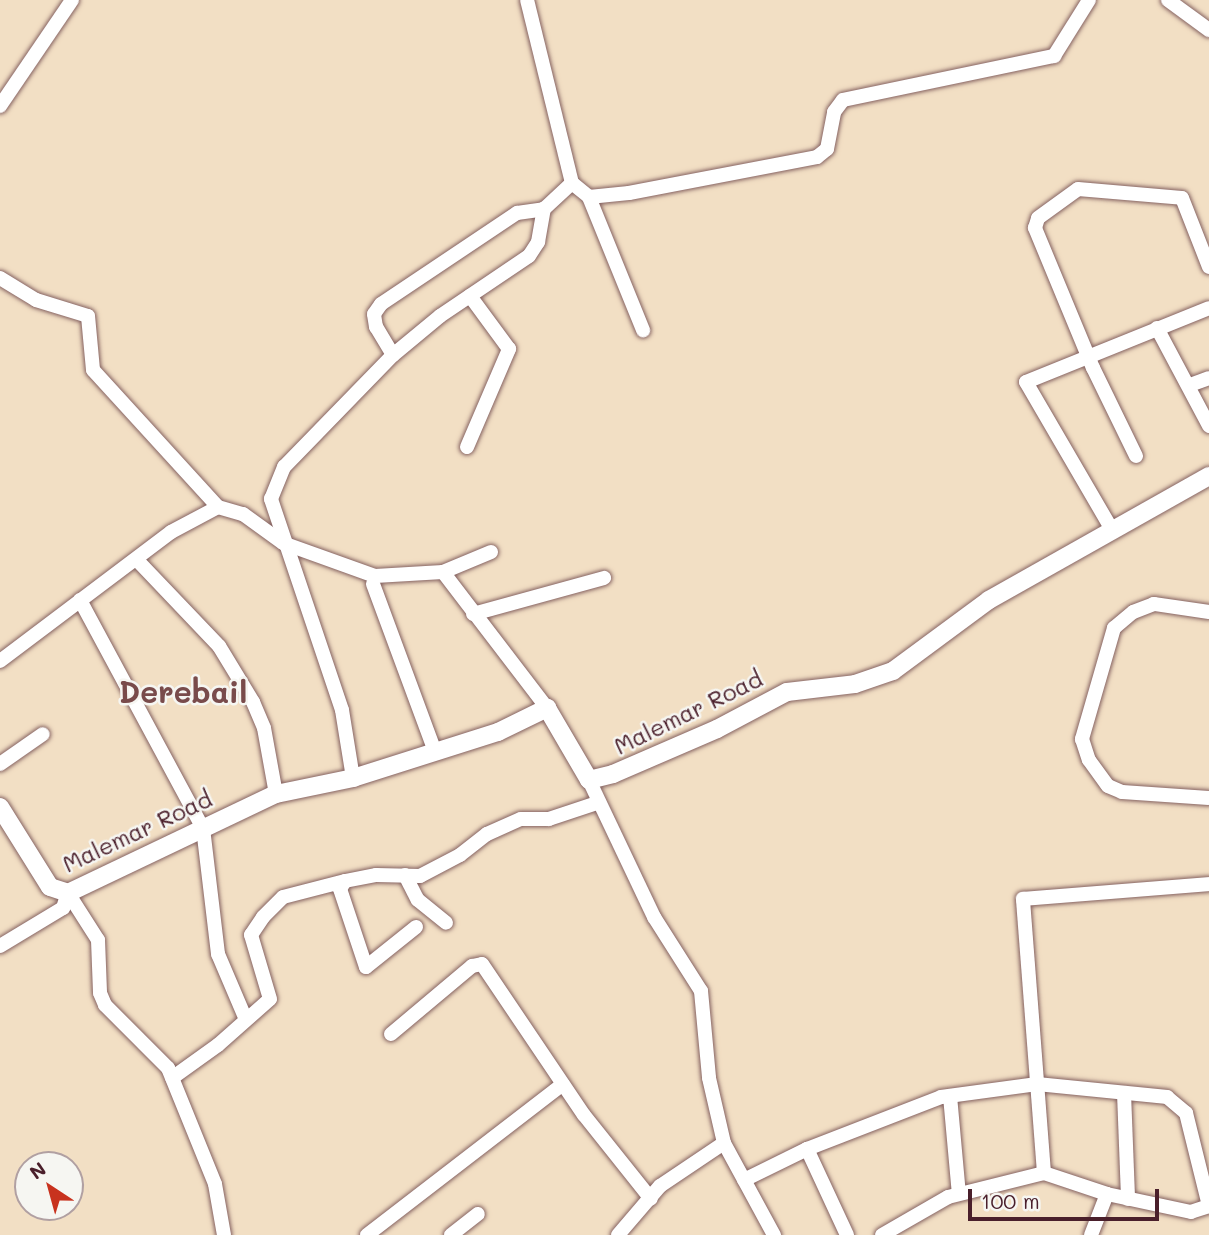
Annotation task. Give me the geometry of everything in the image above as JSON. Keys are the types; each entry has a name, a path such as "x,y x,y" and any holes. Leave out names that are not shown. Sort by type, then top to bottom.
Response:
{"street":[{"path":"0,106 72,0"},
{"path":"527,0 572,183 589,197 643,330"},
{"path":"589,197 817,157 827,149 834,112 843,100 1054,56 1089,0"},
{"path":"1168,0 1209,30"},
{"path":"393,355 376,327 374,314 381,304 517,213 544,209 572,183"},
{"path":"1136,456 1035,228 1048,211 1078,189 1182,198 1209,267"},
{"path":"353,778 342,710 271,499 279,474 393,355 528,256 538,242 544,209"},
{"path":"0,278 36,300 88,316 93,370 218,507 243,514 284,543 375,576 443,572 491,552"},
{"path":"467,447 509,349 470,296"},
{"path":"1111,527 1027,382 1209,308"},
{"path":"1157,328 1190,385 1209,426"},
{"path":"1190,385 1209,378"},
{"name":"Malemar Road","path":"589,780 639,765 787,692 855,684 893,671 989,600 1111,527 1209,476"},
{"path":"0,661 192,517 218,507"},
{"path":"136,560 219,646 253,702 264,729 276,793"},
{"path":"443,572 547,708 589,780 597,803 654,917 701,991 709,1078 724,1143 774,1235"},
{"path":"473,614 604,578"},
{"path":"373,584 435,752"},
{"path":"80,600 203,828 218,954 244,1015"},
{"path":"1209,612 1154,604 1133,612 1114,628 1082,739 1089,760 1108,786 1122,792 1209,798"},
{"name":"Malemar Road","path":"0,807 50,887 68,893 276,793 353,778 498,732 547,708"},
{"path":"0,764 43,734"},
{"path":"172,1078 218,1045 270,999 251,935 263,917 283,897 345,881 420,876 460,855 487,834 520,819 549,819 597,803"},
{"path":"405,875 418,900 446,923"},
{"path":"345,881 340,889 346,914 366,967 416,928"},
{"path":"1044,1173 1023,898 1209,884"},
{"path":"0,946 63,908 68,893"},
{"path":"68,893 98,940 100,993 105,1005 168,1068 215,1184 224,1235"},
{"path":"391,1034 472,966 482,964 563,1084 651,1199"},
{"path":"368,1235 563,1084"},
{"path":"744,1180 807,1149 950,1096 1037,1084 1167,1097 1186,1113 1209,1206 1191,1212 1107,1195 1044,1173 958,1194 882,1235"},
{"path":"1124,1093 1128,1199"},
{"path":"950,1096 958,1194"},
{"path":"618,1235 660,1186 724,1143"},
{"path":"807,1149 847,1235"},
{"path":"1091,1235 1107,1195"},
{"path":"451,1235 478,1214"}],"district":[{"name":"Derebail","path":"183,691"}]}
